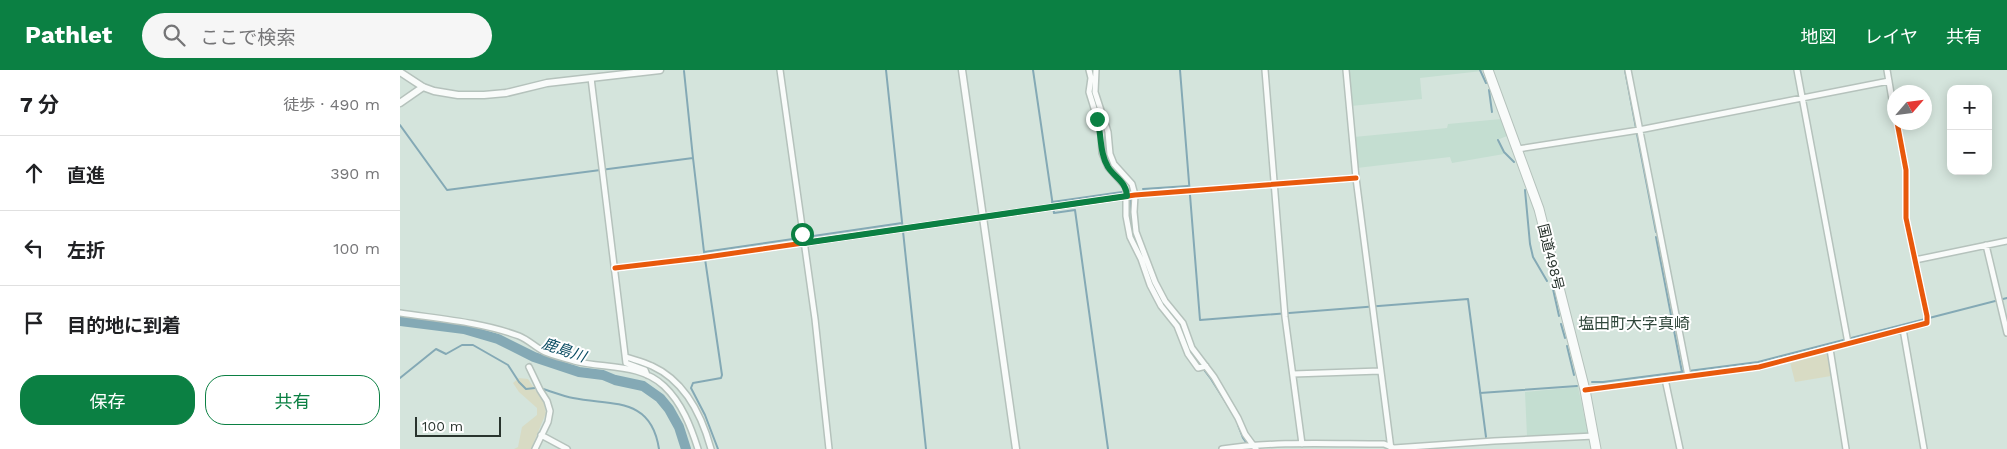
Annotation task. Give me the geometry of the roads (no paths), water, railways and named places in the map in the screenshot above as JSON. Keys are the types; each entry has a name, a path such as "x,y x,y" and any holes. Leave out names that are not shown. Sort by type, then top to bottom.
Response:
{"highway":[{"name":"国道498号","path":"1488,70 1539,209 1585,390 1596,449"}],"street":[{"path":"400,72 423,87 458,94 484,95 506,93 547,83 660,70"},
{"path":"780,70 815,319 829,449"},
{"path":"962,70 1016,449"},
{"path":"1089,70 1091,78 1089,92 1101,131 1102,153 1108,167 1126,187 1127,226 1150,285 1160,306 1176,326 1188,354 1198,368 1206,366"},
{"path":"1096,70 1095,92 1108,132 1110,154 1114,164 1132,184 1135,195 1136,232 1155,282 1165,301 1183,323 1192,348 1206,366 1238,418 1245,434 1255,447"},
{"path":"1265,70 1285,318 1302,444"},
{"path":"1346,70 1356,178 1390,448"},
{"path":"1628,70 1688,376"},
{"path":"1798,70 1848,343"},
{"path":"1887,70 1890,85"},
{"path":"591,78 626,362 645,370 647,375"},
{"path":"1518,149 1639,130 1889,81"},
{"path":"400,103 423,87"},
{"path":"1585,390 1759,367 1927,323 1906,218 1906,170 1898,130"},
{"path":"615,268 700,258 803,239 899,230 1135,195 1356,178"},
{"path":"1915,260 2007,241"},
{"path":"1986,246 2007,333"},
{"path":"400,313 478,324 522,337 544,352 578,362 620,367 647,375 664,385 674,397 689,421 698,449"},
{"path":"1904,330 1924,449"},
{"path":"1830,349 1846,449"},
{"path":"626,357 653,366 676,382 687,395 699,417 711,449"},
{"path":"529,367 540,390 548,400 550,410 548,422 535,449"},
{"path":"1293,374 1380,371"},
{"path":"1665,379 1680,449"},
{"path":"541,435 567,449"},
{"path":"1222,449 1244,446 1302,444 1331,446 1384,444 1394,448 1595,436"}],"waterway":[{"path":"886,70 926,449"},
{"path":"1033,70 1054,213 1075,210 1108,449"},
{"path":"1180,70 1200,320 1468,299 1486,437"},
{"path":"1480,70 1486,83"},
{"path":"1625,70 1636,128"},
{"path":"684,71 693,158"},
{"path":"1093,80 1093,97"},
{"path":"1489,90 1492,112"},
{"path":"1097,111 1104,129 1106,154 1111,165 1129,185 1131,194 1129,220"},
{"path":"400,125 447,190 693,158 704,252 722,375 721,378 693,383 691,388 705,415 718,449"},
{"path":"1637,134 1656,232"},
{"path":"1498,140 1504,152 1514,162"},
{"path":"1143,189 1188,186"},
{"path":"1525,190 1533,257 1547,281"},
{"path":"1052,202 1122,192"},
{"path":"704,252 902,223"},
{"path":"1130,227 1133,238 1143,257"},
{"path":"1656,237 1682,372"},
{"path":"1150,275 1163,304 1179,324 1184,338"},
{"path":"1553,289 1559,316"},
{"path":"1592,382 1758,362 2007,298"},
{"name":"鹿島川","path":"400,321 464,329 498,339 534,357 579,372 603,375 615,380 643,386 660,398 669,409 679,427 686,449"},
{"path":"1561,324 1565,338"},
{"path":"400,378 436,349 446,354 462,345 473,345 508,365 526,389 535,388"},
{"path":"1567,346 1574,375"},
{"path":"1189,350 1211,379 1237,420"},
{"path":"1480,393 1577,386"},
{"path":"543,389 573,398 628,407 639,412 648,420 655,432 659,449"},
{"path":"1238,425 1243,438 1251,449"}],"district":[{"name":"塩田町大字真崎","path":"1634,323"}]}
